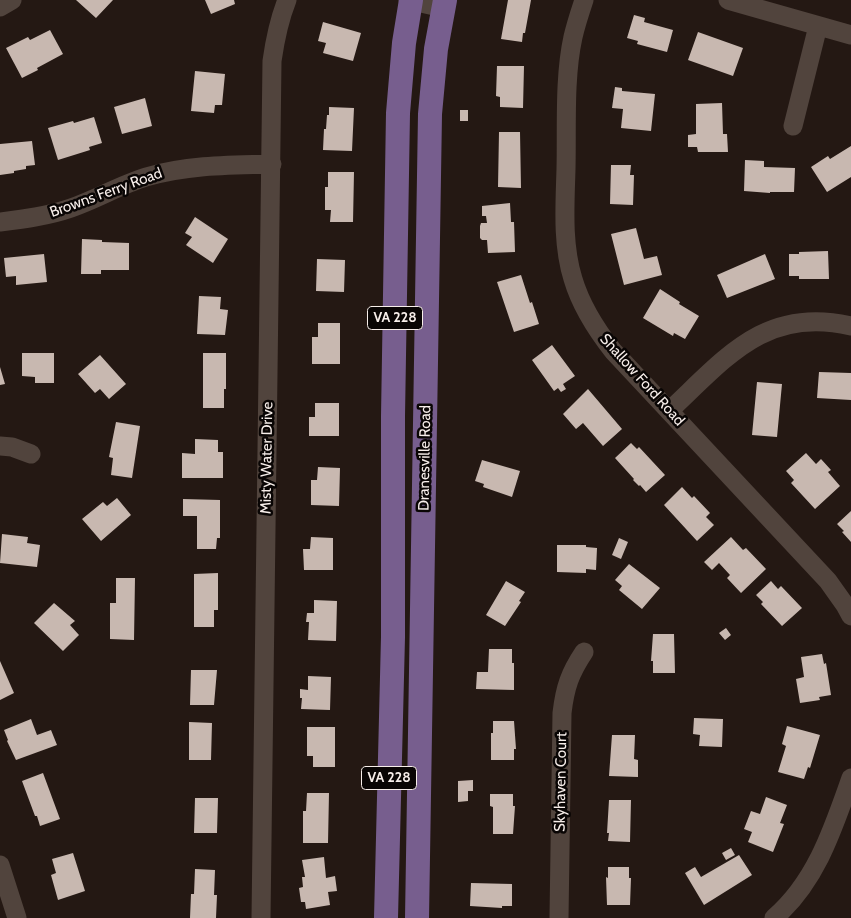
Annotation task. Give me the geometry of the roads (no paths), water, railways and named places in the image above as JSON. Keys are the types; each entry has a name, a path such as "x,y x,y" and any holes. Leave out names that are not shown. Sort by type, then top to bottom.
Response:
{"main road":[{"name":"Dranesville Road","path":"386,918 393,637 393,416 398,113 410,0"},
{"name":"Dranesville Road","path":"417,918 430,114 432,82 444,4"}],"street":[{"path":"0,7 12,0"},
{"name":"Misty Water Drive","path":"261,918 272,61 274,42 281,14 287,0"},
{"path":"410,0 444,4"},
{"name":"Shallow Ford Road","path":"584,0 573,38 569,70 565,206 568,260 582,305 595,328 613,351 828,581 851,616"},
{"path":"728,0 851,35"},
{"path":"793,126 818,26"},
{"name":"Browns Ferry Road","path":"0,222 35,218 71,208 143,178 171,170 212,166 272,164"},
{"path":"669,411 735,350 757,336 780,326 809,321 835,322 851,326"},
{"path":"0,446 12,447 31,454"},
{"name":"Skyhaven Court","path":"560,918 563,705 572,670 584,652"},
{"path":"774,918 785,909 804,886 819,860 846,808 851,778"},
{"path":"0,865 17,918"}]}
